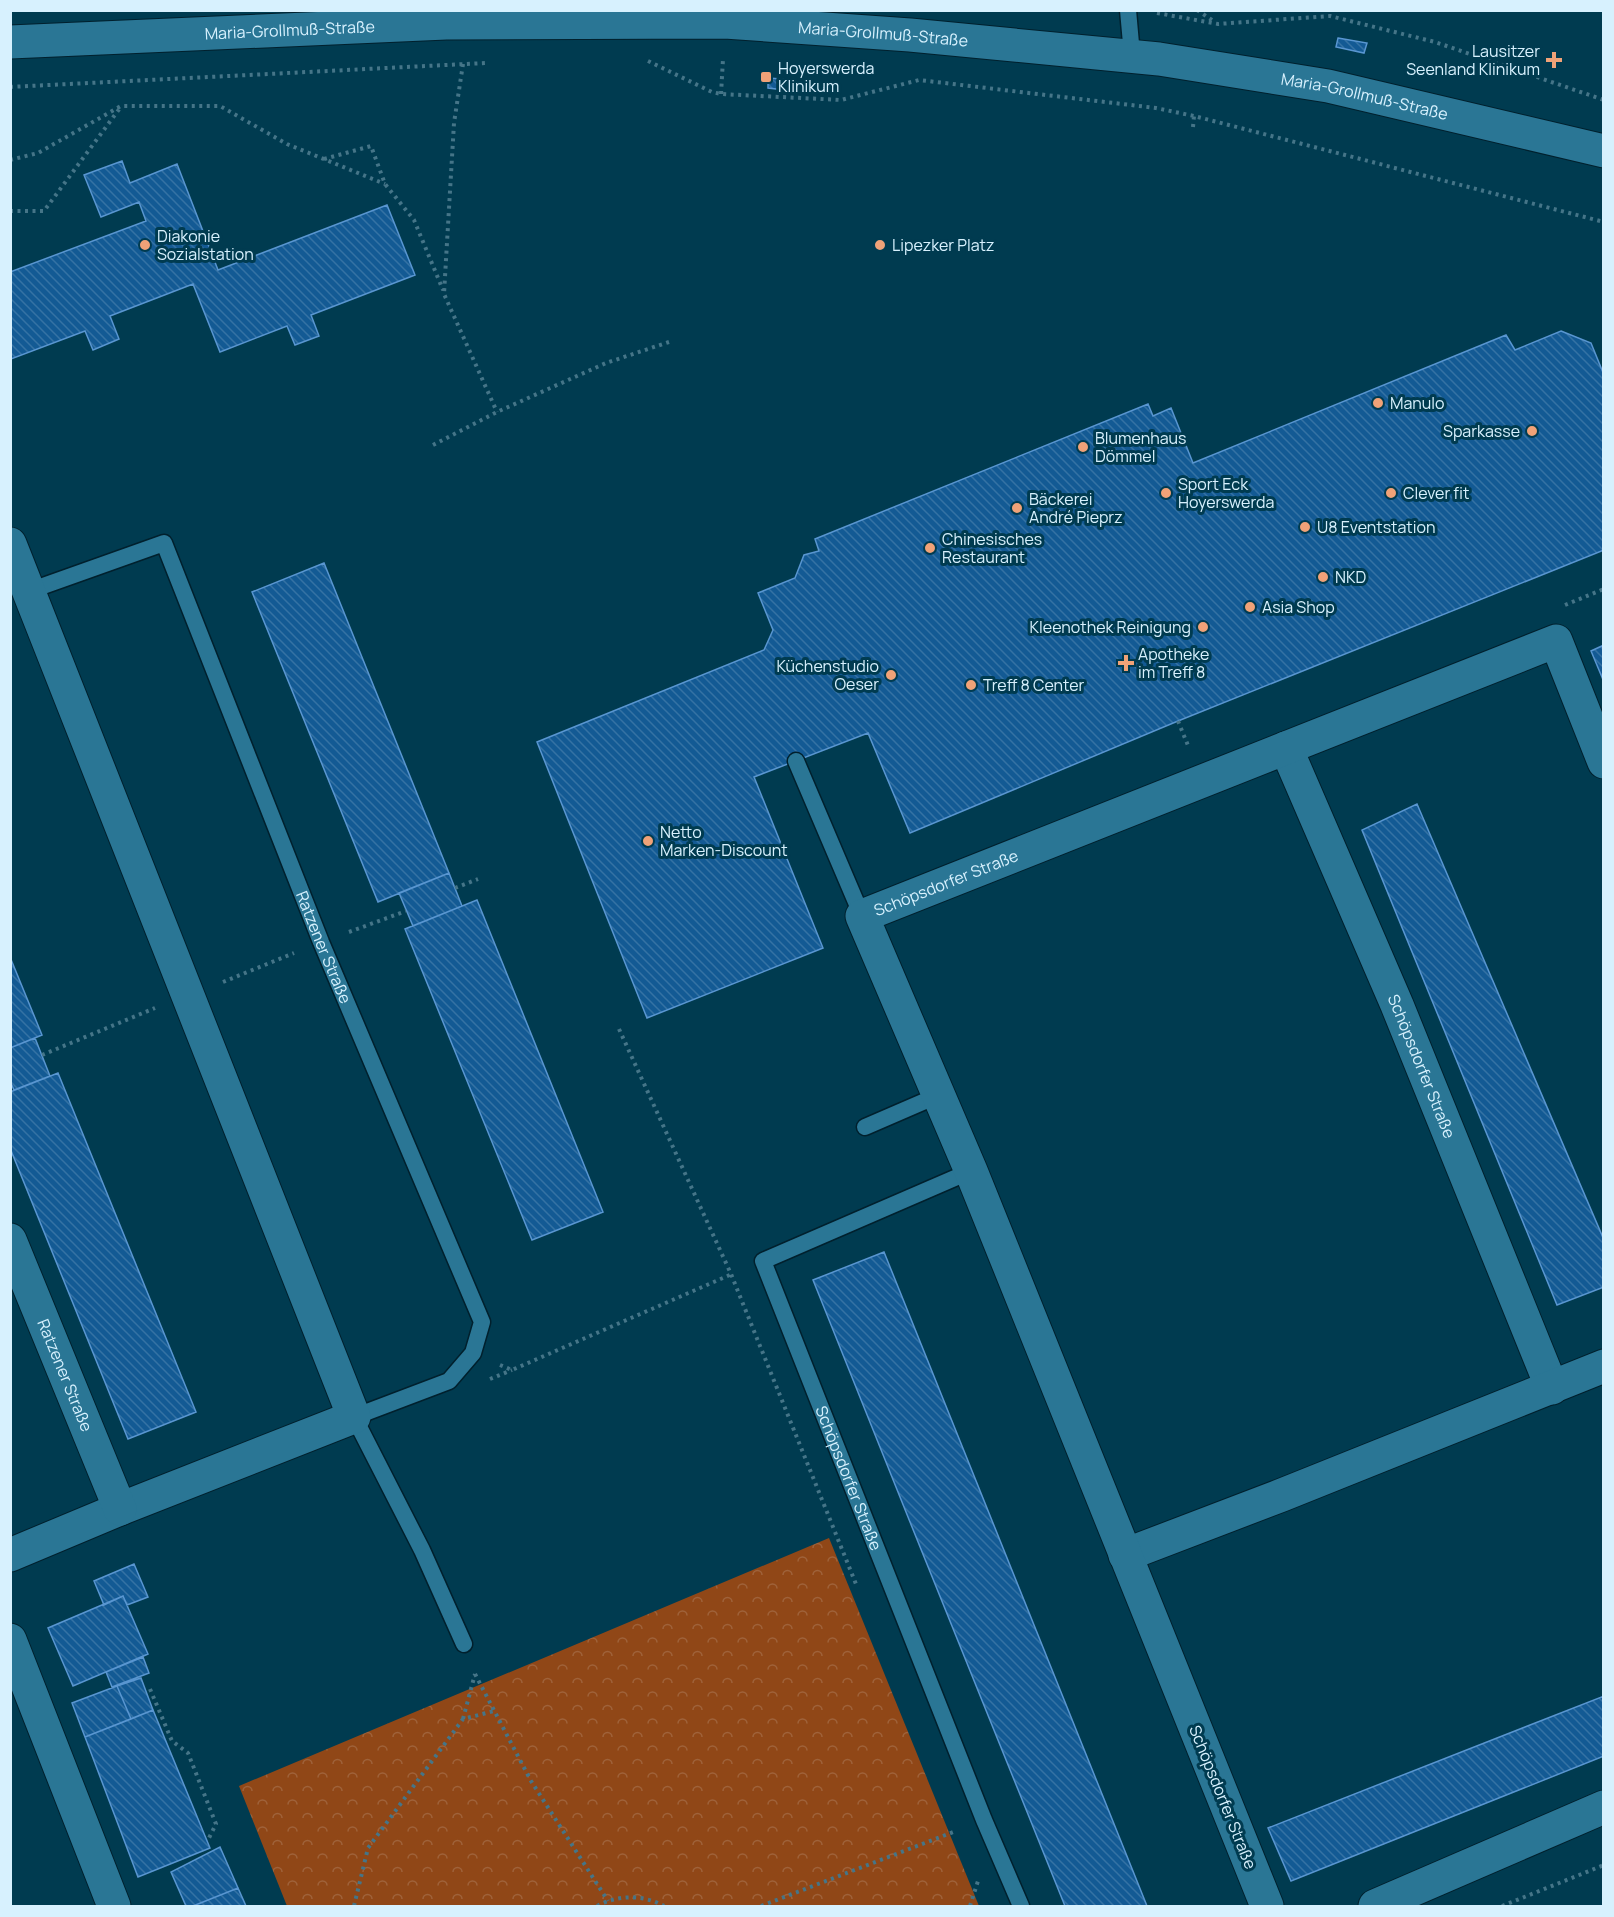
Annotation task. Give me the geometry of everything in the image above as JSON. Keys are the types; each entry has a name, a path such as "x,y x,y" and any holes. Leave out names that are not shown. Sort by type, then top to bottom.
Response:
{"street":[{"name":"Maria-Grollmuß-Straße","path":"10,42 446,22 725,22 910,35 1132,55 1328,86 1604,151"},
{"path":"10,544 354,1417"},
{"name":"Schöpsdorfer Straße","path":"1267,1906 971,1171 862,916 1556,641 1604,762"},
{"name":"Schöpsdorfer Straße","path":"1286,748 1397,1005 1552,1388"},
{"name":"Ratzener Straße","path":"10,1240 120,1509"},
{"path":"1125,1555 1282,1495 1604,1366"},
{"name":"Ratzener Straße","path":"10,1555 354,1417"},
{"path":"10,1640 114,1906"},
{"path":"1375,1906 1604,1807"}],"lane":[{"path":"1128,10 1132,55"},
{"name":"Ratzener Straße","path":"29,591 164,543 321,942 482,1322 473,1353 449,1381 354,1417"},
{"path":"796,761 862,916"},
{"path":"865,1127 939,1095"},
{"path":"763,1261 971,1171"},
{"name":"Schöpsdorfer Straße","path":"763,1261 984,1820 1021,1906"},
{"path":"354,1417 422,1550 464,1644"}],"path":[{"path":"1197,10 1218,24"},
{"path":"1156,12 1218,24 1330,16 1435,42 1604,100"},
{"path":"641,58 658,64 712,92 721,94 841,100 919,80 1156,108 1604,222"},
{"path":"10,87 497,63"},
{"path":"444,294 454,123 463,64"},
{"path":"10,160 38,153 121,106 220,106 287,144 385,184"},
{"path":"10,211 44,211 121,106"},
{"path":"1193,127 1194,116"},
{"path":"324,159 371,146 385,184 414,220 444,294 497,412"},
{"path":"433,445 497,412 606,363 669,342"},
{"path":"1562,606 1604,589"},
{"path":"1178,721 1192,757"},
{"path":"455,888 477,879"},
{"path":"619,1029 731,1274 859,1591"},
{"path":"473,1353 512,1370 763,1261"},
{"path":"464,1644 475,1674 531,1781 608,1901"},
{"path":"354,1906 368,1848 463,1719 475,1674"},
{"path":"150,1689 172,1741 188,1753 216,1824 209,1838"},
{"path":"463,1719 494,1711"},
{"path":"761,1906 984,1820"},
{"path":"956,1831 960,1841"},
{"path":"1502,1906 1604,1865"},
{"path":"970,1906 978,1881 973,1871"},
{"path":"597,1906 616,1898 636,1897 664,1906"}],"green space":[{"path":"829,1538 979,1906 287,1906 239,1786"}],"building":[{"path":"1338,38 1367,43 1364,53 1336,47"},
{"path":"768,78 794,80 793,91 768,88"},
{"name":"Diakonie Sozialstation","path":"122,161 130,183 177,164 218,270 387,205 415,275 311,315 319,336 295,345 287,326 220,352 193,284 110,316 119,339 93,350 85,331 11,359 10,272 146,221 139,202 101,217 84,175"},
{"name":"Treff 8 Center","path":"1561,331 1591,343 1604,375 1604,550 1178,721 910,833 868,733 754,777 823,948 647,1018 537,742 764,650 773,630 758,593 795,578 804,555 819,551 815,539 1148,404 1153,416 1171,408 1193,463 1506,335 1515,350"},
{"path":"324,563 449,873 378,902 252,592"},
{"path":"1604,645 1604,682 1591,651"},
{"path":"1417,804 1604,1240 1604,1287 1557,1305 1362,830"},
{"path":"449,873 462,906 413,926 399,893"},
{"path":"477,900 603,1212 532,1240 405,929"},
{"path":"10,957 42,1035 10,1048"},
{"path":"35,1038 50,1076 14,1090 10,1081 10,1048"},
{"path":"58,1073 196,1412 128,1439 10,1148 10,1092"},
{"path":"884,1252 1147,1906 1065,1906 910,1522 813,1280"},
{"path":"134,1564 148,1597 127,1605 123,1596 104,1605 94,1581"},
{"path":"123,1596 148,1654 73,1686 48,1628"},
{"path":"143,1657 149,1673 112,1687 106,1672"},
{"path":"141,1678 153,1710 131,1719 117,1686"},
{"path":"117,1686 131,1719 85,1737 72,1703"},
{"path":"1604,1696 1604,1756 1291,1881 1268,1828"},
{"path":"153,1710 210,1848 138,1877 85,1737"},
{"path":"220,1847 238,1888 193,1906 186,1906 171,1872"},
{"path":"238,1888 246,1906 193,1906"}],"place":[{"name":"Lausitzer Seenland Klinikum","path":"1554,60"},
{"name":"Hoyerswerda Klinikum","path":"766,77"},
{"name":"Diakonie Sozialstation","path":"145,245"},
{"name":"Lipezker Platz","path":"880,245"},
{"name":"Manulo","path":"1378,403"},
{"name":"Sparkasse","path":"1532,431"},
{"name":"Blumenhaus Dömmel","path":"1083,447"},
{"name":"Sport Eck Hoyerswerda","path":"1166,493"},
{"name":"Clever fit","path":"1391,493"},
{"name":"Bäckerei André Pieprz","path":"1017,508"},
{"name":"U8 Eventstation","path":"1305,527"},
{"name":"Chinesisches Restaurant","path":"930,548"},
{"name":"NKD","path":"1323,577"},
{"name":"Asia Shop","path":"1250,607"},
{"name":"Kleenothek Reinigung","path":"1203,627"},
{"name":"Apotheke im Treff 8","path":"1126,663"},
{"name":"Küchenstudio Oeser","path":"891,675"},
{"name":"Treff 8 Center","path":"971,685"},
{"name":"Netto Marken-Discount","path":"648,841"}]}
